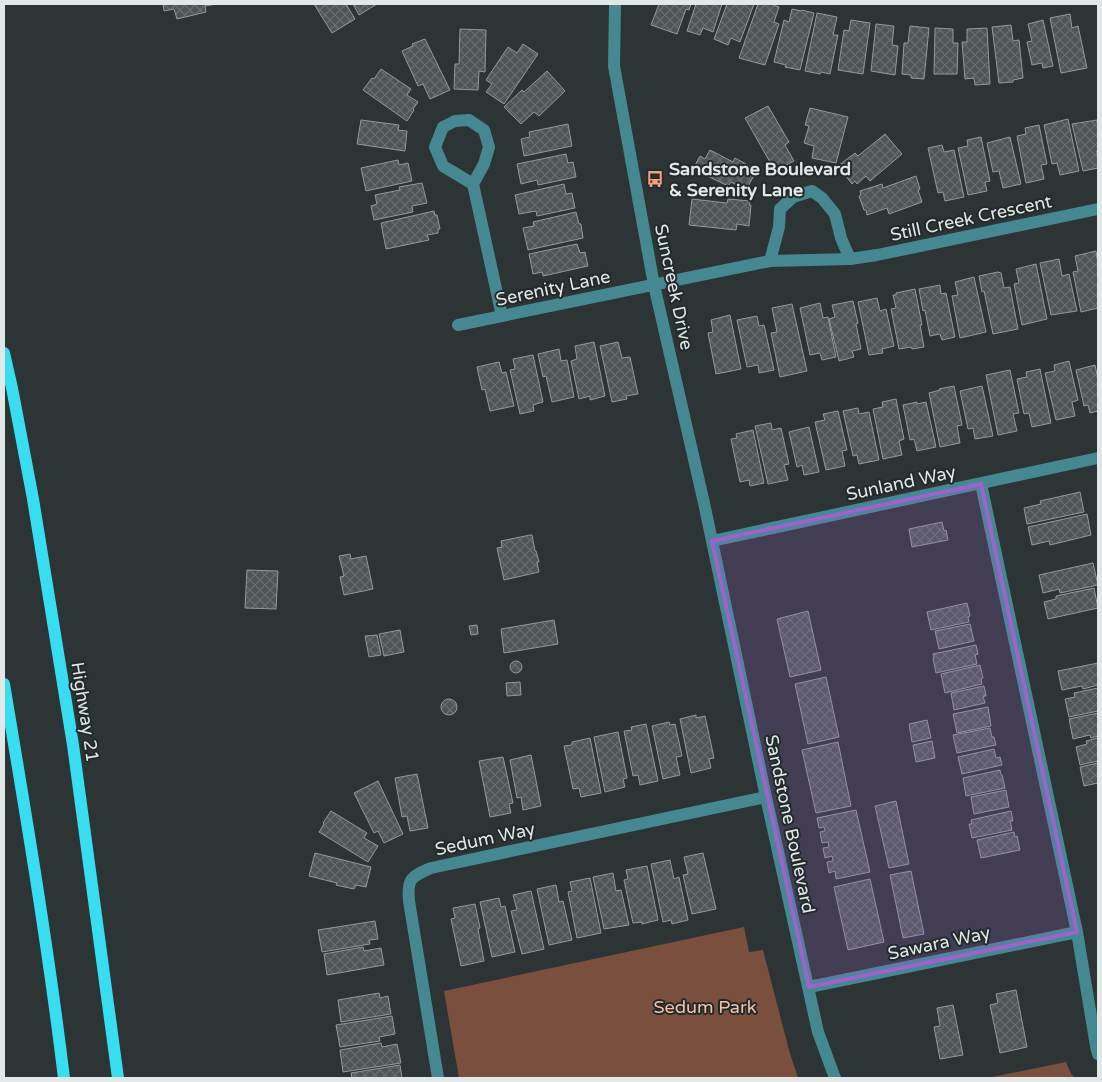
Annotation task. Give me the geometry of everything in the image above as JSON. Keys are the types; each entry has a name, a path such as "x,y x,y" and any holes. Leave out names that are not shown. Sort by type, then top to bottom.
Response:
{"main road":[{"name":"Highway 21","path":"4,353 33,499 73,745 118,1078"},
{"path":"4,684 55,1002 64,1078"}],"street":[{"name":"Suncreek Drive","path":"615,4 614,66 654,285 718,575"},
{"path":"473,184 443,166 435,147 443,127 455,121 469,120 484,130 489,147 484,164 473,184 502,316"},
{"path":"770,261 779,227 780,209 793,196 812,191 822,198 835,214 840,238 850,259"},
{"name":"Still Creek Crescent","path":"654,285 770,261 850,259 877,255 1098,209"},
{"name":"Serenity Lane","path":"458,325 654,285"},
{"name":"Sunland Way","path":"712,541 1098,458"},
{"path":"981,484 1077,932 1098,1054"},
{"name":"Sandstone Boulevard","path":"718,575 818,1032 835,1078"},
{"name":"Sedum Way","path":"438,1078 409,900 408,887 412,879 431,868 766,797"},
{"name":"Sawara Way","path":"809,988 1077,932"}],"highlighted area":[{"path":"981,484 1077,932 809,987 712,541"}],"green space":[{"name":"Sedum Park","path":"744,927 749,952 763,950 798,1078 459,1078 444,991"},
{"path":"1066,1062 1071,1074 1075,1078 987,1078"}],"building":[{"path":"163,4 217,4 205,6 206,12 177,19 174,9 164,11"},
{"path":"314,4 346,4 355,19 332,33"},
{"path":"353,4 377,4 359,15"},
{"path":"659,4 691,4 689,10 686,9 677,34 651,25"},
{"path":"696,4 722,4 713,32 703,28 700,35 687,31"},
{"path":"727,4 754,4 740,42 731,38 728,45 714,39"},
{"path":"758,4 771,4 779,7 774,22 779,24 765,65 739,58"},
{"path":"792,9 814,13 800,70 785,67 786,65 774,62 784,20 789,22"},
{"path":"817,13 837,17 833,35 838,35 830,74 805,71"},
{"path":"1070,14 1072,28 1078,26 1087,68 1061,73 1050,18"},
{"path":"851,20 870,23 863,74 838,70 844,30 849,31"},
{"path":"1043,20 1053,66 1043,68 1042,63 1032,65 1027,42 1032,41 1028,24"},
{"path":"876,24 894,26 892,45 898,46 895,75 871,71"},
{"path":"1011,25 1013,41 1019,40 1023,78 1013,80 1013,82 999,83 992,27"},
{"path":"910,26 929,28 924,79 911,78 911,75 902,74 904,43 908,43"},
{"path":"935,28 953,29 953,43 958,43 957,74 934,74"},
{"path":"987,28 990,84 975,85 974,78 965,79 962,42 967,42 967,29"},
{"path":"460,29 486,30 485,72 479,71 478,90 454,89 455,64 459,64"},
{"path":"425,39 450,90 430,99 423,84 418,86 402,51 413,46 412,44"},
{"path":"523,44 538,54 504,104 486,92 492,84 486,80 508,47 517,53"},
{"path":"381,69 411,89 407,95 418,102 407,121 363,90"},
{"path":"547,71 565,91 539,116 534,112 521,124 504,107"},
{"path":"768,106 789,142 785,145 794,161 775,171 745,118"},
{"path":"810,108 848,117 836,163 812,158 814,146 804,143 809,126 805,125"},
{"path":"1068,119 1079,171 1060,175 1057,163 1052,164 1044,125"},
{"path":"361,120 399,125 398,130 407,131 405,151 357,144"},
{"path":"1097,120 1098,168 1083,171 1072,124"},
{"path":"568,124 572,146 524,156 521,139 530,137 529,132"},
{"path":"1039,125 1047,164 1041,165 1044,179 1026,183 1017,136 1026,134 1025,128"},
{"path":"885,134 902,154 870,181 866,176 857,184 855,181 852,184 838,166 855,153 858,156"},
{"path":"981,137 990,181 985,182 987,191 968,195 958,148 968,146 967,140"},
{"path":"1010,137 1021,184 1003,188 999,171 993,172 987,143"},
{"path":"942,145 944,152 954,150 964,197 945,201 943,192 938,193 928,148"},
{"path":"710,150 733,162 735,158 757,170 746,190 731,182 728,186 693,169 700,156 705,159"},
{"path":"566,154 568,163 573,162 576,177 538,185 537,180 521,184 517,164"},
{"path":"398,160 399,165 408,163 412,181 366,191 361,168"},
{"path":"916,176 922,202 889,214 887,208 867,215 859,196 861,195 860,191 882,184 883,188"},
{"path":"422,183 427,203 412,206 413,212 374,220 371,206 377,204 375,195 400,190 399,187"},
{"path":"564,184 566,194 572,193 575,208 537,216 536,211 519,214 515,195"},
{"path":"692,199 727,203 728,199 750,201 749,226 737,224 736,230 689,225"},
{"path":"434,211 435,215 437,215 440,229 438,229 438,233 427,235 429,240 386,249 381,223"},
{"path":"576,212 579,224 581,224 583,238 528,250 523,228 534,226 533,222"},
{"path":"577,244 580,253 585,252 588,266 543,276 542,272 533,274 529,254"},
{"path":"1096,251 1098,264 1098,308 1081,312 1073,272 1078,271 1075,256"},
{"path":"1059,259 1062,276 1069,274 1077,311 1051,315 1040,263"},
{"path":"1036,264 1047,319 1022,325 1014,284 1019,283 1016,269"},
{"path":"1001,273 1004,288 1010,287 1018,329 993,334 979,276"},
{"path":"974,277 986,332 960,338 952,296 958,295 955,282"},
{"path":"940,285 941,294 946,293 955,337 942,340 940,334 930,336 919,289"},
{"path":"915,289 924,347 899,349 891,309 896,308 893,295"},
{"path":"877,298 880,311 886,309 894,346 882,349 883,353 869,355 858,302"},
{"path":"853,301 861,349 852,351 854,357 839,361 829,319 835,317 832,305"},
{"path":"820,303 823,318 828,317 836,357 822,360 820,353 810,355 800,308"},
{"path":"792,304 807,371 780,377 771,333 777,332 772,308"},
{"path":"730,315 741,369 716,374 708,333 713,332 711,320"},
{"path":"757,316 759,326 764,325 774,370 759,373 758,365 747,367 737,320"},
{"path":"594,342 605,396 590,400 590,396 579,399 571,361 577,359 575,346"},
{"path":"618,342 622,358 630,357 638,394 626,396 627,399 612,402 600,346"},
{"path":"559,349 561,361 567,360 574,397 552,402 546,376 543,377 538,354"},
{"path":"533,355 543,402 533,405 534,411 520,414 510,370 515,369 513,359"},
{"path":"1069,361 1078,400 1072,402 1075,416 1056,420 1045,373 1055,371 1054,365"},
{"path":"499,362 502,373 506,372 514,406 490,411 485,389 482,390 477,367"},
{"path":"1095,365 1098,379 1098,411 1090,413 1088,405 1084,406 1076,370"},
{"path":"1040,369 1051,423 1032,427 1029,413 1024,414 1017,379 1027,377 1026,372"},
{"path":"1010,370 1019,413 1013,414 1017,431 998,435 986,375"},
{"path":"954,386 962,425 957,426 960,443 940,447 929,393"},
{"path":"982,386 993,436 975,439 973,428 968,429 960,391"},
{"path":"896,399 904,439 899,441 902,455 883,459 873,409 883,407 882,402"},
{"path":"917,402 917,404 926,402 936,447 917,451 914,439 910,440 903,405"},
{"path":"858,408 859,414 869,412 879,460 859,464 857,455 853,456 843,411"},
{"path":"838,411 847,450 842,451 845,466 826,470 815,422 825,420 823,414"},
{"path":"771,423 772,430 781,428 789,464 784,465 788,480 768,484 755,426"},
{"path":"809,427 819,472 804,475 802,465 797,467 789,432"},
{"path":"753,430 764,483 750,486 749,480 740,482 731,439 737,438 736,434"},
{"path":"1080,492 1084,512 1027,524 1024,508 1041,504 1040,501"},
{"path":"1087,514 1091,535 1050,545 1049,541 1032,545 1028,527"},
{"path":"942,522 948,540 912,547 909,529"},
{"path":"532,535 539,562 537,562 539,572 504,580 497,548 502,547 501,541"},
{"path":"350,554 351,559 366,556 373,589 344,595 340,577 344,576 339,556"},
{"path":"1093,563 1098,585 1060,593 1059,589 1043,593 1039,575"},
{"path":"247,570 278,571 276,609 245,608"},
{"path":"1094,588 1098,608 1048,619 1044,602 1056,599 1056,596"},
{"path":"967,603 970,616 968,617 969,622 931,630 927,612"},
{"path":"808,611 821,670 790,677 777,619"},
{"path":"554,620 558,644 504,653 501,629"},
{"path":"970,624 974,641 939,649 935,631"},
{"path":"477,625 478,634 471,635 469,626"},
{"path":"400,630 404,652 384,656 379,634"},
{"path":"377,635 381,655 369,657 365,636"},
{"path":"976,645 978,654 975,655 977,664 936,673 933,654"},
{"path":"514,661 518,661 522,667 518,673 514,673 510,669 510,665"},
{"path":"1098,663 1098,685 1083,689 1082,686 1062,690 1058,671"},
{"path":"980,665 983,678 981,679 982,684 945,693 941,674"},
{"path":"826,677 839,737 808,744 795,684"},
{"path":"520,682 521,695 507,696 506,683"},
{"path":"984,686 986,696 983,696 985,703 954,710 951,693"},
{"path":"1098,688 1098,711 1069,717 1065,699 1075,697 1074,693"},
{"path":"449,699 455,701 457,707 455,713 449,715 443,713 441,707 443,701"},
{"path":"988,707 991,726 957,733 953,714"},
{"path":"1098,713 1098,736 1091,738 1090,735 1073,739 1069,719"},
{"path":"696,715 696,718 705,716 714,758 709,759 711,768 691,773 680,719"},
{"path":"927,720 931,738 912,742 909,724"},
{"path":"669,722 670,725 675,724 682,756 676,757 680,775 663,779 652,726"},
{"path":"646,724 658,781 640,785 638,775 633,776 624,731 632,730 631,727"},
{"path":"990,728 996,745 957,753 953,735"},
{"path":"618,732 627,778 623,779 625,787 605,792 594,737"},
{"path":"590,738 601,793 581,797 579,788 573,789 564,746"},
{"path":"1098,738 1098,761 1080,765 1076,747 1087,744 1086,741"},
{"path":"932,741 935,758 916,762 913,745"},
{"path":"838,742 851,806 816,813 802,750"},
{"path":"994,749 996,758 1000,757 1002,765 962,774 958,757"},
{"path":"531,755 541,806 523,810 521,797 517,798 510,760"},
{"path":"503,757 513,803 509,804 511,813 490,817 479,761"},
{"path":"1098,763 1098,783 1084,786 1080,767"},
{"path":"1000,770 1005,788 966,796 963,778"},
{"path":"417,774 428,828 410,831 407,816 402,817 395,778"},
{"path":"378,781 403,834 384,843 378,831 374,833 354,793"},
{"path":"1006,790 1009,807 974,814 971,797"},
{"path":"896,801 909,864 889,868 875,806"},
{"path":"856,810 870,872 836,879 835,871 829,873 827,862 833,861 832,856 825,858 823,848 829,847 828,842 822,843 820,832 825,831 824,827 819,828 817,818"},
{"path":"331,811 367,833 364,838 378,846 368,862 319,832"},
{"path":"1011,811 1013,821 1010,821 1012,830 972,838 969,824 972,824 971,820"},
{"path":"1014,832 1015,837 1017,836 1020,850 981,858 977,840"},
{"path":"315,853 371,867 366,887 356,885 354,889 309,876"},
{"path":"703,853 716,909 692,914 683,875 688,874 684,857"},
{"path":"670,860 674,879 679,877 688,920 672,924 671,920 663,922 651,864"},
{"path":"647,866 658,920 642,924 642,922 633,923 624,880 628,879 626,870"},
{"path":"911,871 924,934 903,938 890,875"},
{"path":"613,873 616,891 621,890 629,925 604,929 593,877"},
{"path":"590,878 601,933 577,938 568,892 572,891 570,882"},
{"path":"870,879 884,942 848,950 834,887"},
{"path":"556,885 559,902 563,901 572,940 549,945 537,889"},
{"path":"531,891 544,949 522,954 511,911 517,910 513,895"},
{"path":"499,898 501,907 505,906 515,952 492,957 480,902"},
{"path":"475,904 484,961 461,966 451,919 455,918 453,908"},
{"path":"375,921 378,939 369,940 370,944 322,952 318,930"},
{"path":"363,947 364,951 381,948 384,965 327,975 324,954"},
{"path":"1016,990 1027,1047 1000,1053 990,1005 998,1003 996,994"},
{"path":"379,993 380,998 388,996 391,1014 341,1022 338,1000"},
{"path":"953,1005 963,1055 940,1059 934,1027 940,1026 937,1008"},
{"path":"392,1016 395,1034 379,1037 380,1041 340,1047 336,1025"},
{"path":"381,1043 382,1047 397,1044 401,1063 343,1072 340,1050"},
{"path":"400,1065 402,1078 352,1078 351,1073"}],"place":[{"name":"Sandstone Boulevard & Serenity Lane","path":"655,179"}]}
